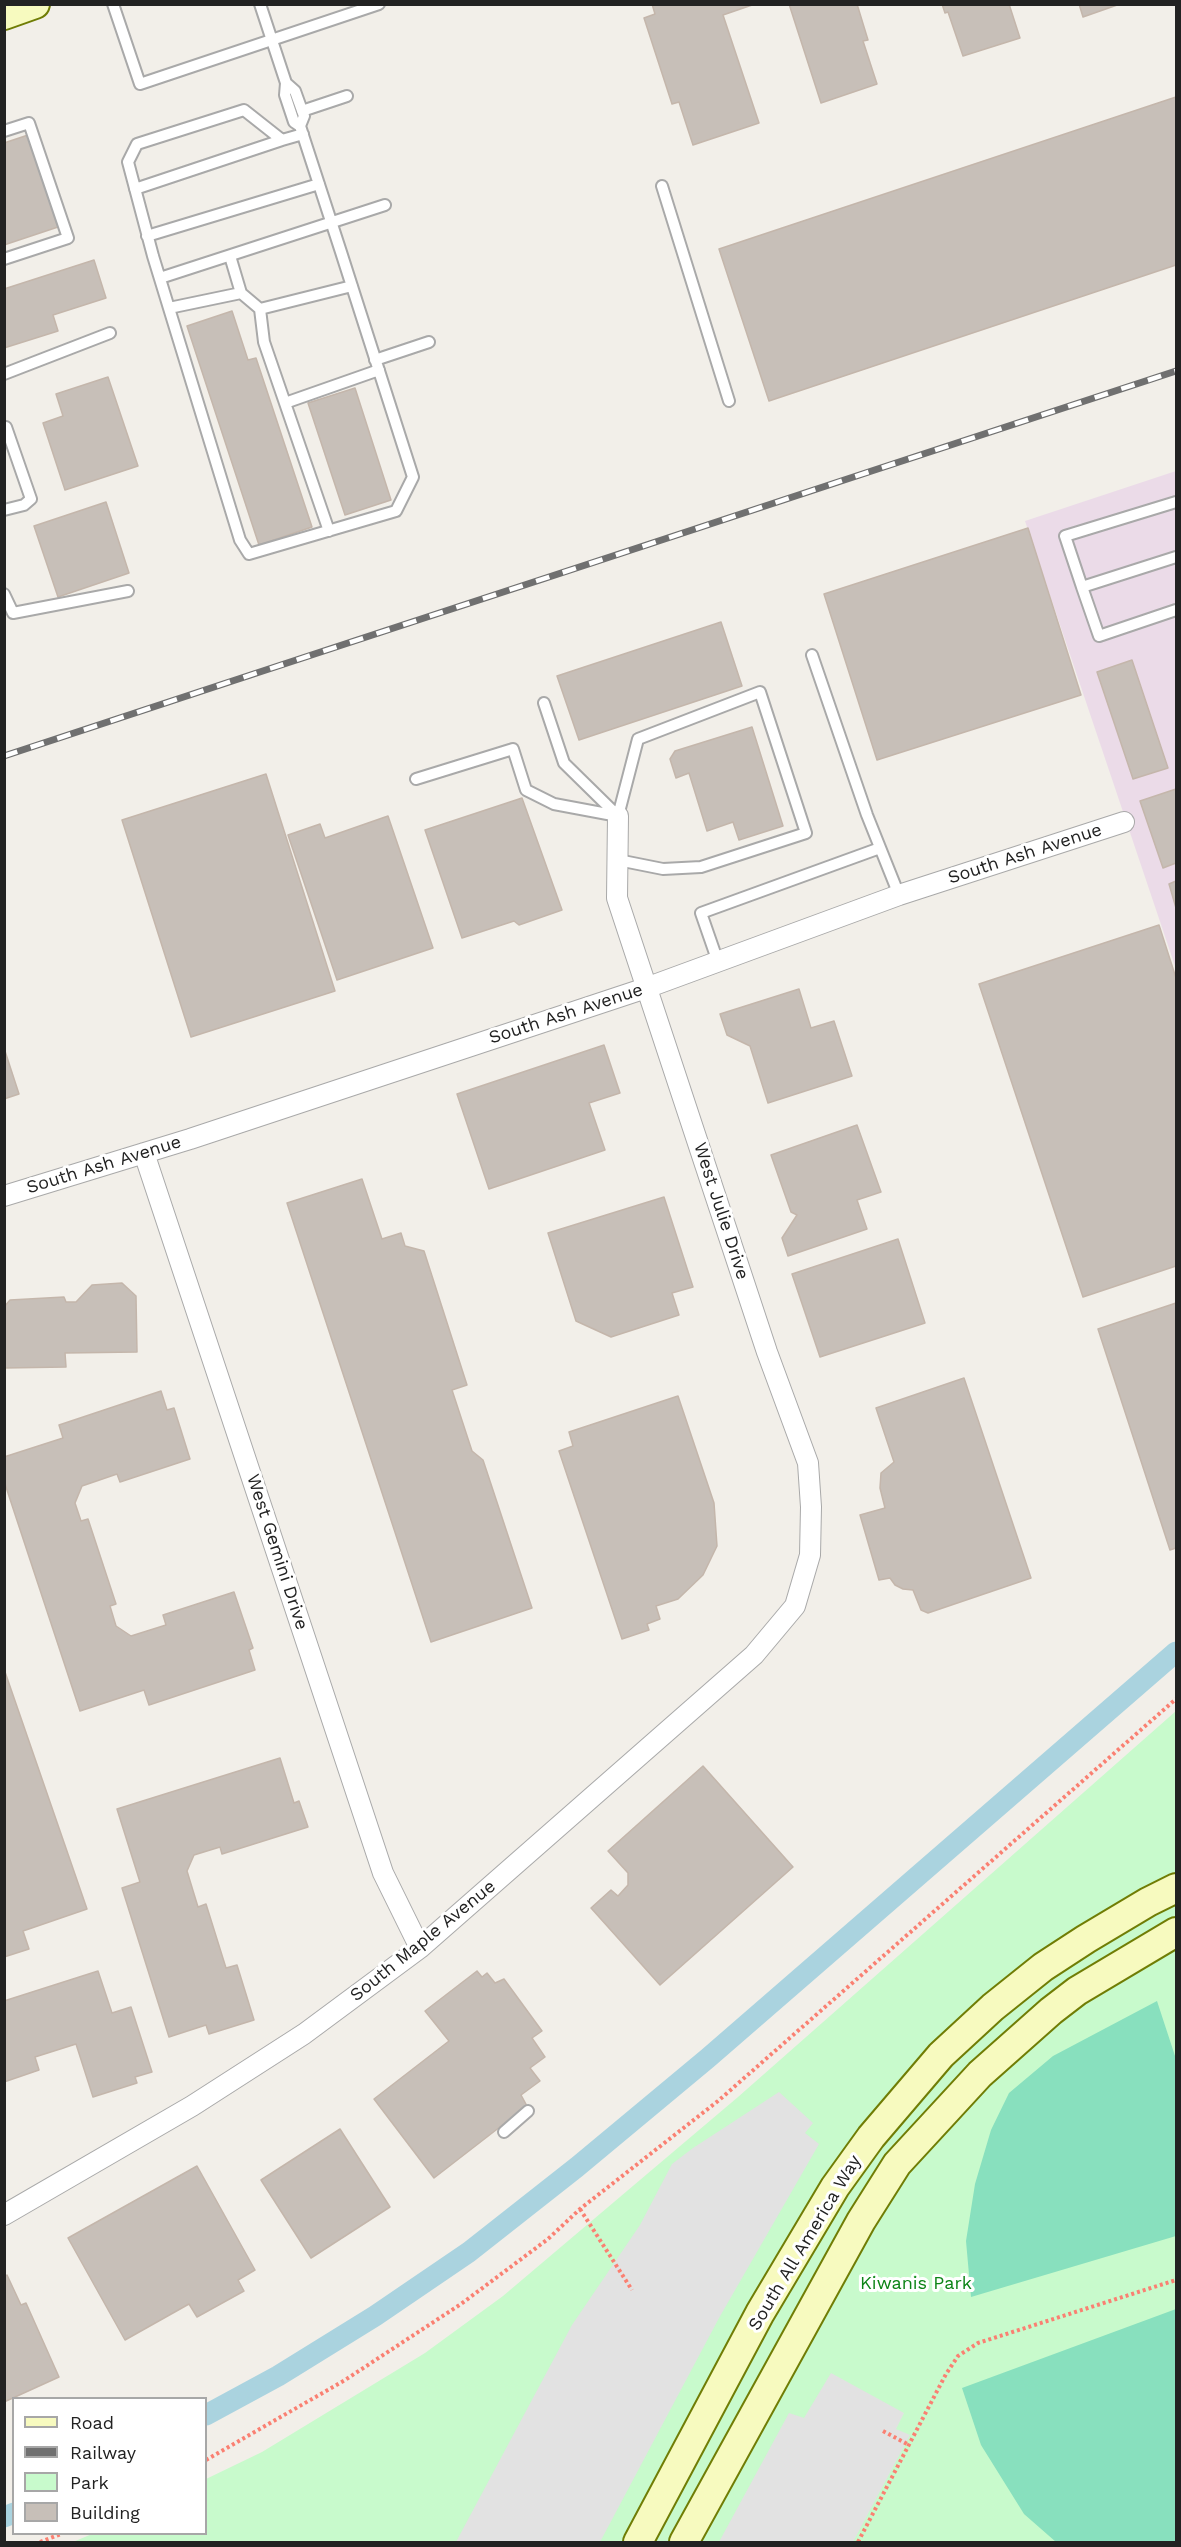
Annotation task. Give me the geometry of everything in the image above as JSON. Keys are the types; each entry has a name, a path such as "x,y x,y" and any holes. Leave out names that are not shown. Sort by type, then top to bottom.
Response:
{"street":[{"name":"West Julie Drive","path":"618,816 617,898 767,1352 808,1463 811,1507 810,1555 795,1606"},
{"name":"South Ash Avenue","path":"4,1196 144,1153 646,988 899,895 1124,822"},
{"name":"West Gemini Drive","path":"144,1153 383,1873 420,1948"},
{"name":"South Maple Avenue","path":"4,2215 192,2106 304,2034 420,1948 754,1655 795,1606"},
{"name":"South All America Way","path":"638,2542 738,2354 835,2187 871,2137 941,2055 993,2007 1043,1967 1148,1902 1176,1888"},
{"name":"South All America Way","path":"684,2542 861,2221 897,2164 993,2062 1051,2011 1077,1991 1176,1932"},
{"path":"738,2354 775,2376"}],"lane":[{"path":"113,4 140,84 379,4"},
{"path":"260,4 286,83 285,95 294,122 301,130 413,477 396,511 249,554 240,540 147,236 128,162 137,144 244,110 282,140"},
{"path":"286,83 295,91 304,116 301,130"},
{"path":"302,111 347,96"},
{"path":"4,131 29,123 68,238 4,259"},
{"path":"135,189 282,140 301,130"},
{"path":"147,236 319,184"},
{"path":"662,186 729,401"},
{"path":"160,278 385,205"},
{"path":"230,256 241,293 260,309 264,342 329,531"},
{"path":"260,309 352,286"},
{"path":"169,308 241,293"},
{"path":"4,374 110,333"},
{"path":"285,403 429,342"},
{"path":"4,510 24,505 31,499 6,427"},
{"path":"1176,502 1065,536 1098,636 1176,610"},
{"path":"1082,587 1176,557"},
{"path":"4,594 13,613 128,591"},
{"path":"812,655 880,848 899,895"},
{"path":"618,816 638,739 760,692 806,833 701,867 663,869 618,860"},
{"path":"544,703 564,763 618,816"},
{"path":"416,779 513,749 526,790 554,804 618,816"},
{"path":"718,962 701,913 880,848"},
{"path":"504,2132 528,2111"}],"path":[{"path":"207,2459 345,2380 452,2310 548,2239 580,2209 718,2101 1176,1699"},
{"path":"580,2209 632,2290"},
{"path":"858,2542 958,2356 978,2343 1176,2280"},
{"path":"883,2430 909,2445"},
{"path":"40,2542 58,2535"}],"shaded area":[{"path":"1176,471 1176,969 1025,521"},
{"path":"779,2092 813,2123 805,2133 819,2144 719,2318 600,2542 456,2542 572,2325 640,2225 672,2164"},
{"path":"831,2373 904,2413 896,2429 910,2435 853,2542 719,2542 789,2413 804,2418"}],"green space":[{"name":"Kiwanis Park","path":"1176,1711 1176,2542 73,2542 90,2535 207,2535 207,2479 262,2452 425,2353 503,2296 738,2097"},
{"path":"1157,2001 1176,2059 1176,2236 971,2297 966,2241 975,2184 991,2130 1009,2093 1053,2056"},
{"path":"1176,2309 1176,2542 1056,2542 1024,2514 981,2445 962,2388"}],"building":[{"path":"652,4 755,4 723,15 759,123 693,145 679,102 672,104 644,18 655,14"},
{"path":"789,4 857,4 868,40 863,41 877,84 821,103"},
{"path":"942,4 1009,4 1020,38 963,56 948,12 945,13"},
{"path":"1079,4 1120,4 1083,17"},
{"path":"1176,97 1176,265 769,401 719,249"},
{"path":"28,135 58,227 4,245 4,143"},
{"path":"94,260 106,298 53,315 58,331 4,348 4,289"},
{"path":"232,311 248,360 256,358 312,527 259,545 187,326"},
{"path":"108,377 138,466 65,490 43,423 63,416 56,394"},
{"path":"355,388 391,500 345,515 308,403"},
{"path":"106,502 129,573 58,597 34,526"},
{"path":"1028,528 1081,695 877,760 824,594"},
{"path":"721,622 742,686 579,740 557,676"},
{"path":"1132,660 1168,768 1133,779 1097,672"},
{"path":"752,727 783,826 739,840 733,822 707,831 689,773 676,778 670,759 675,751"},
{"path":"266,774 335,991 191,1037 122,820"},
{"path":"1176,789 1176,863 1163,868 1140,801"},
{"path":"522,798 562,910 519,925 514,921 462,938 425,830"},
{"path":"388,816 433,948 337,980 288,835 320,824 325,838"},
{"path":"1176,881 1176,908 1169,884"},
{"path":"1159,925 1176,978 1176,1266 1083,1297 979,984"},
{"path":"799,989 811,1028 834,1021 852,1076 768,1103 750,1046 727,1035 720,1014"},
{"path":"604,1045 620,1093 589,1103 605,1150 489,1189 457,1094"},
{"path":"4,1048 19,1094 4,1099"},
{"path":"857,1125 881,1192 857,1200 867,1229 788,1256 782,1238 797,1215 791,1212 771,1155"},
{"path":"362,1179 382,1239 401,1233 405,1246 424,1251 467,1385 452,1390 472,1451 483,1460 532,1608 431,1642 287,1203"},
{"path":"664,1197 693,1287 672,1293 679,1315 611,1337 576,1321 548,1233"},
{"path":"898,1239 925,1323 820,1357 792,1274"},
{"path":"122,1283 136,1296 137,1352 65,1353 66,1367 4,1368 4,1307 10,1300 64,1297 66,1302 76,1302 92,1285"},
{"path":"1176,1303 1176,1548 1170,1550 1098,1329"},
{"path":"964,1378 1031,1578 928,1613 921,1610 913,1590 895,1585 890,1578 879,1580 860,1515 885,1508 880,1488 881,1473 894,1462 876,1408"},
{"path":"161,1391 167,1410 174,1408 190,1459 120,1482 117,1474 82,1486 75,1503 81,1521 88,1519 116,1604 110,1606 116,1626 131,1636 166,1625 163,1615 234,1592 253,1648 249,1650 255,1670 149,1705 144,1690 80,1711 4,1481 4,1457 63,1438 59,1425"},
{"path":"678,1396 714,1503 717,1546 703,1575 678,1599 656,1606 660,1619 647,1624 649,1630 622,1639 559,1451 573,1446 569,1432"},
{"path":"4,1669 87,1909 23,1931 29,1949 4,1957"},
{"path":"280,1758 294,1803 299,1801 308,1827 222,1854 220,1847 194,1855 187,1871 198,1907 206,1904 226,1968 237,1965 254,2020 209,2034 206,2025 169,2037 122,1888 140,1882 117,1809"},
{"path":"703,1766 793,1867 660,1985 591,1908 611,1890 618,1896 628,1885 628,1873 608,1851"},
{"path":"98,1971 112,2013 131,2007 152,2072 135,2077 137,2083 93,2097 76,2044 35,2057 39,2070 4,2082 4,2001"},
{"path":"477,1971 482,1977 487,1973 495,1983 504,1979 542,2031 532,2038 545,2057 530,2068 540,2081 521,2095 527,2106 434,2178 374,2099 449,2041 425,2011"},
{"path":"340,2129 390,2207 311,2258 261,2180"},
{"path":"197,2166 255,2270 238,2280 244,2291 197,2317 189,2304 125,2340 68,2238"},
{"path":"7,2275 21,2305 26,2303 59,2377 4,2402 4,2277"}],"waterway":[{"path":"207,2414 278,2376 375,2316 469,2252 577,2167 708,2058 1176,1652"},
{"path":"4,2517 12,2514"}],"railway":[{"path":"4,756 1176,371"}]}
